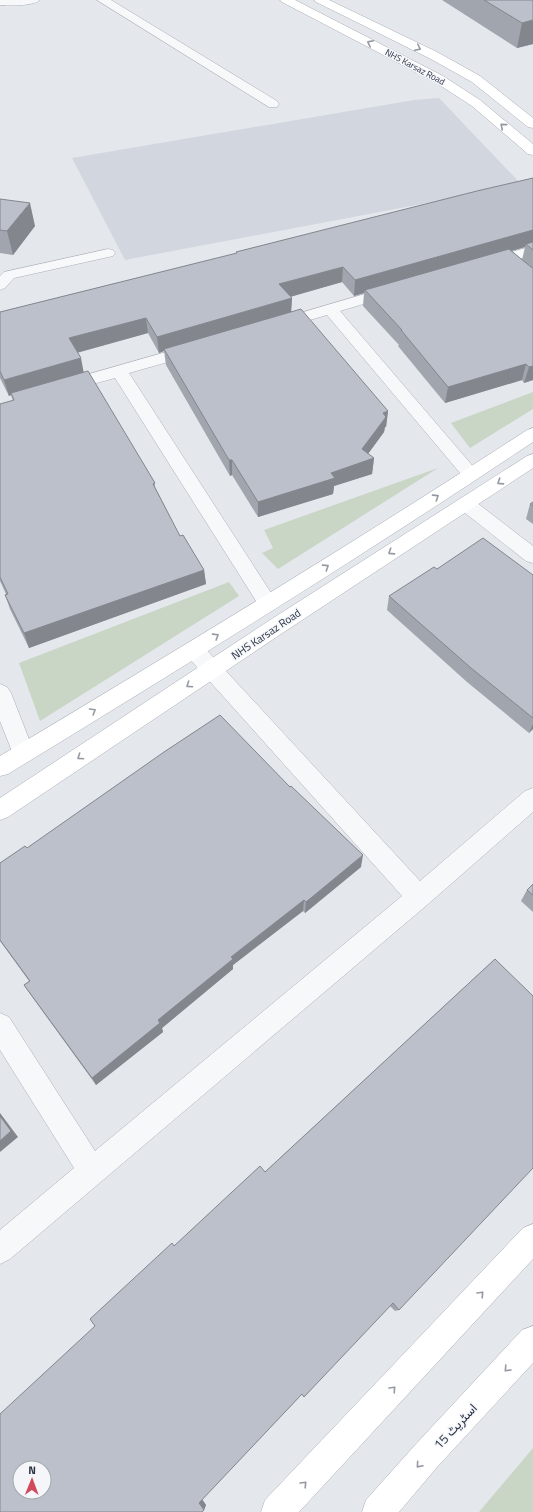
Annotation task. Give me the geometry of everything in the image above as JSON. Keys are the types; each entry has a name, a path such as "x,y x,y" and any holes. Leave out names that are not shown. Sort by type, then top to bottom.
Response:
{"street":[{"path":"0,2 8,3 34,0"},
{"path":"103,0 273,104"},
{"name":"NHS Karsaz Road","path":"286,0 439,79 476,103 533,151"},
{"path":"320,0 476,79 533,124"},
{"path":"423,70 444,62"},
{"path":"471,268 533,250"},
{"path":"0,285 9,275 108,253"},
{"path":"508,257 523,270"},
{"path":"262,329 404,287"},
{"path":"330,309 471,475"},
{"path":"52,390 210,344"},
{"path":"120,371 268,604"},
{"path":"0,767 268,604 533,434"},
{"name":"NHS Karsaz Road","path":"0,810 533,460"},
{"path":"466,504 533,556"},
{"path":"194,650 419,896"},
{"path":"0,693 23,752"},
{"path":"0,1249 533,798"},
{"path":"0,1026 92,1172"},
{"path":"277,1512 533,1238"},
{"name":"اسٹریٹ 15","path":"378,1512 427,1456 533,1341"}],"shaded area":[{"path":"439,98 522,185 125,260 72,158 414,100"}],"green space":[{"path":"533,392 533,409 470,448 451,423"},
{"path":"438,468 278,569 262,553 273,548 264,530"},
{"path":"229,582 239,596 40,721 19,663"},
{"path":"533,1448 533,1512 479,1512"}],"building":[{"path":"484,0 533,0 533,20 522,23"},
{"path":"533,178 533,230 355,280 343,267 279,284 292,298 157,337 146,318 69,338 81,358 4,380 0,371 0,312"},
{"path":"0,199 30,203 7,231 0,230"},
{"path":"533,242 533,250 526,244"},
{"path":"509,249 533,268 533,366 529,367 526,364 448,387 402,330 365,290"},
{"path":"301,309 388,411 383,413 386,417 362,449 374,458 331,473 335,478 258,502 232,460 229,460 164,349"},
{"path":"88,371 155,483 153,484 180,536 183,535 204,570 24,633 5,595 8,594 0,577 0,404 14,400 11,393"},
{"path":"483,538 533,575 533,718 471,668 389,596 434,567 437,569"},
{"path":"220,715 290,787 291,786 363,855 306,902 304,900 231,957 233,959 158,1020 160,1023 92,1078 24,985 30,981 0,940 0,863 25,846 27,848 164,752"},
{"path":"533,884 533,895 527,890"},
{"path":"495,959 533,996 533,1168 399,1310 393,1303 304,1397 302,1394 199,1503 204,1510 202,1512 0,1512 0,1414 95,1326 90,1319 172,1243 174,1246 260,1166 265,1172"},
{"path":"0,1116 11,1131 0,1141"}]}
